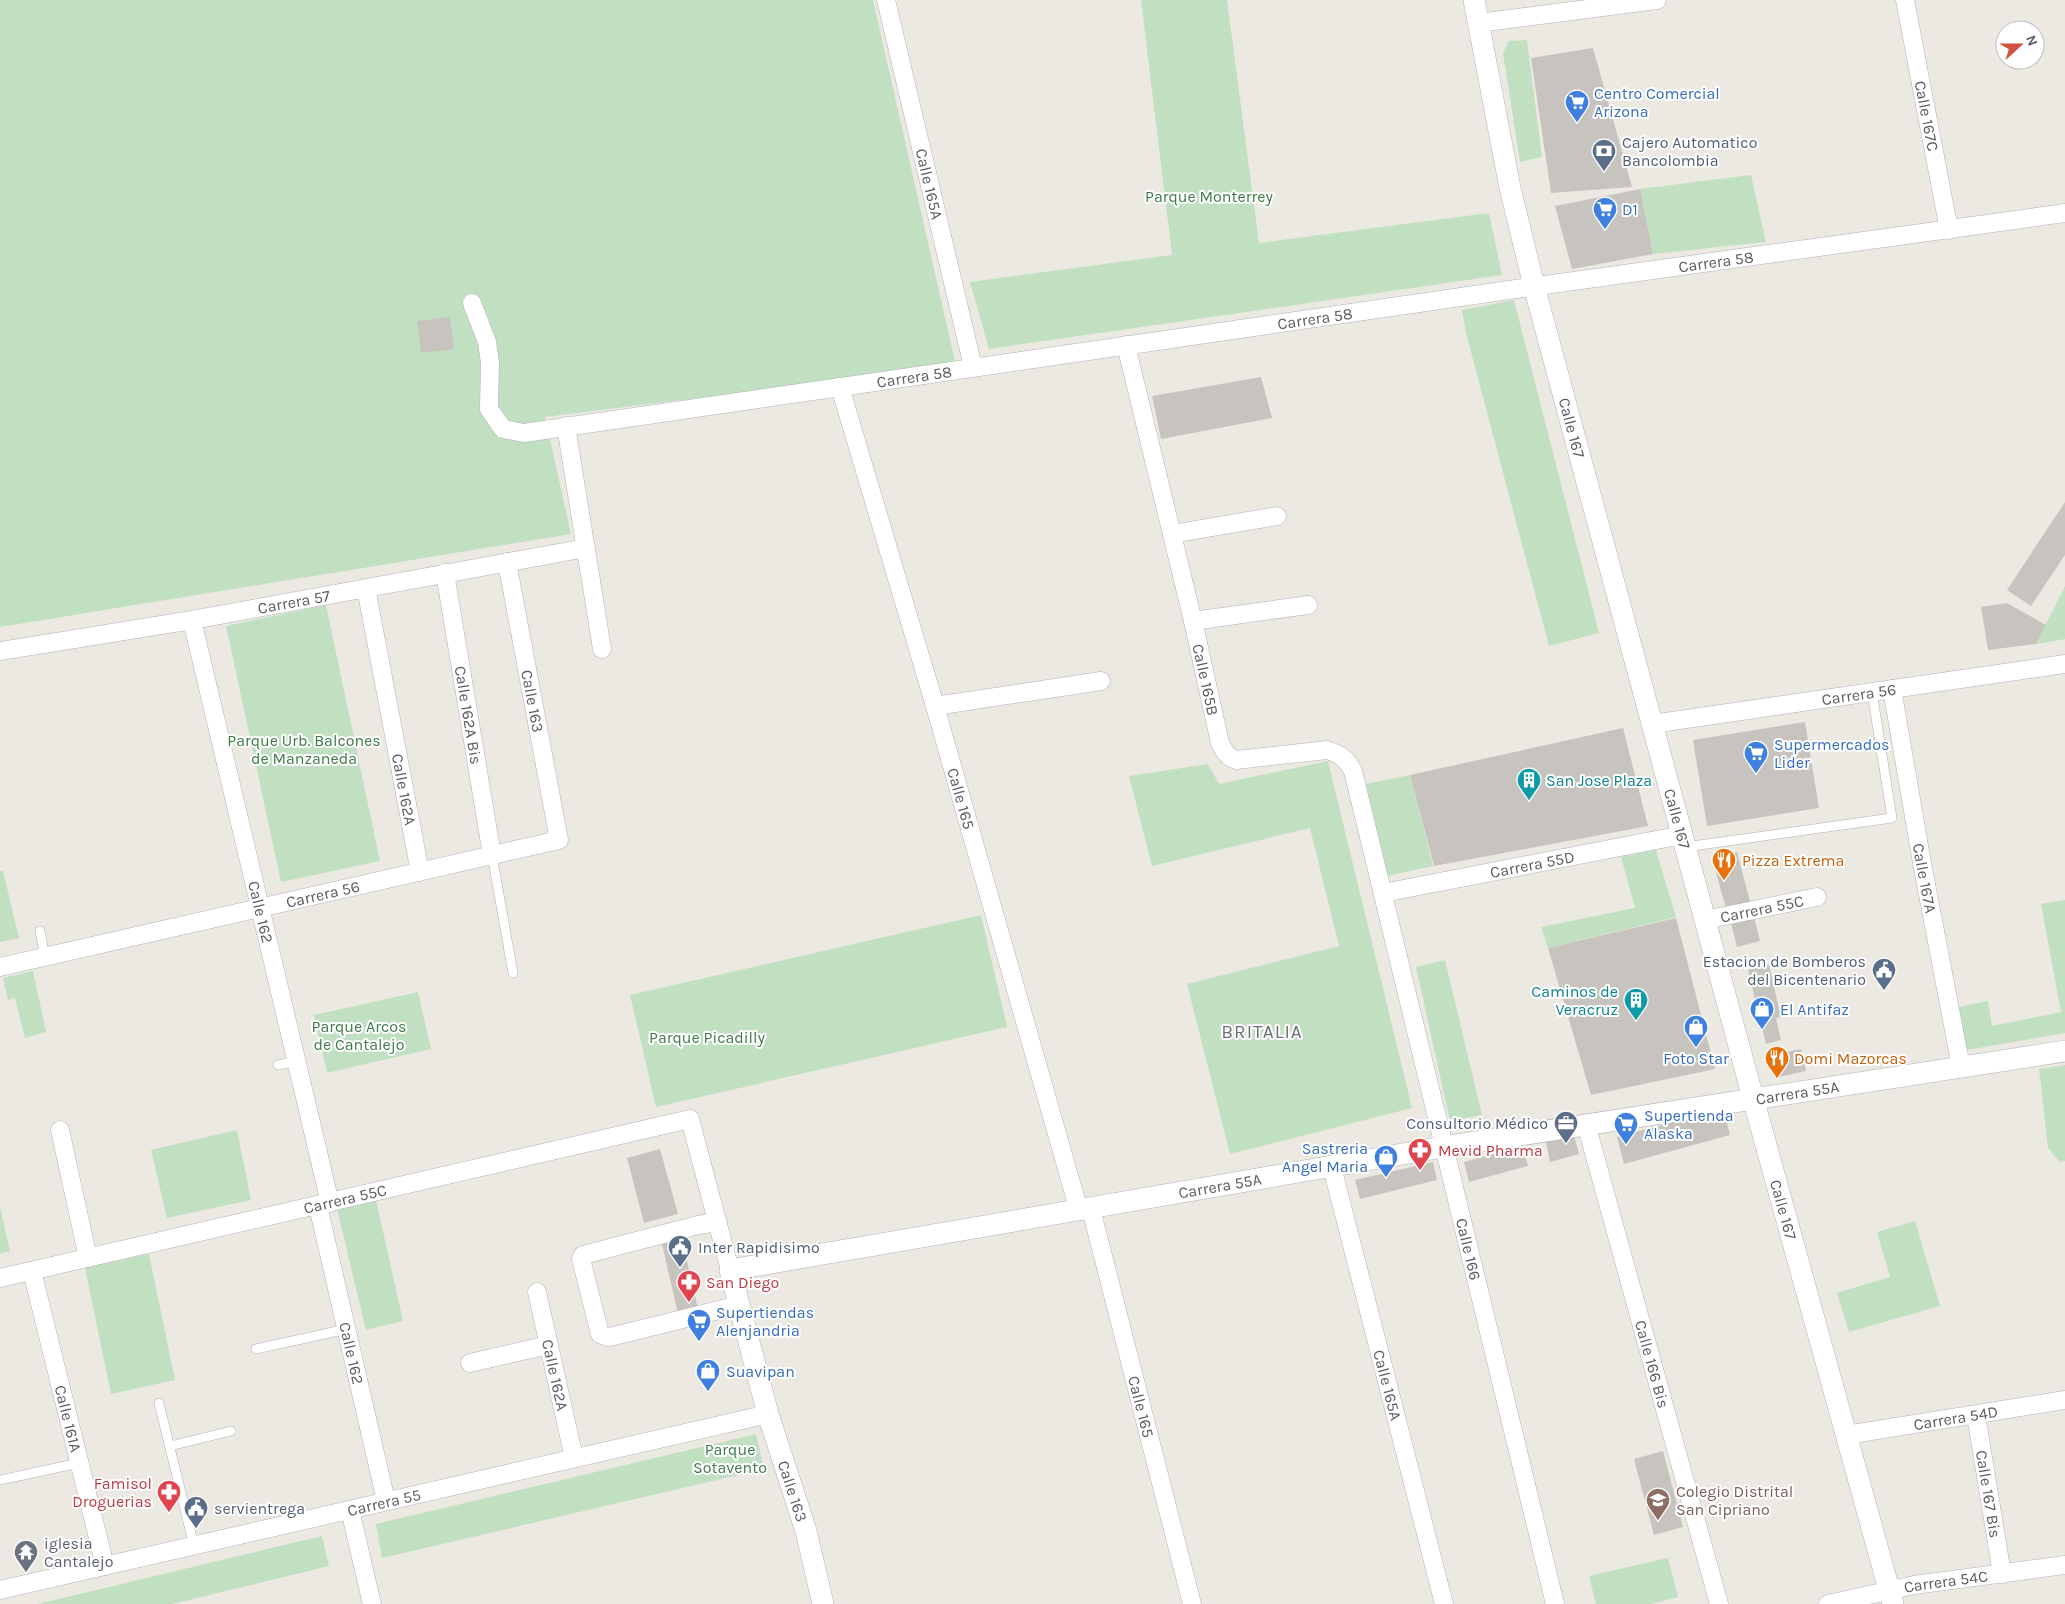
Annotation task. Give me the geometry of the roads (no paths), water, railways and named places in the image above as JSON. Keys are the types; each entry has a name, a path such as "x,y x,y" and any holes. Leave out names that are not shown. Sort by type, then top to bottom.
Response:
{"street":[{"name":"Calle 165A","path":"886,0 972,367"},
{"name":"Calle 167","path":"1474,0 1510,188 1534,286 1704,920 1891,1597"},
{"path":"1478,23 1656,0"},
{"name":"Calle 167C","path":"1905,0 1949,230"},
{"name":"Carrera 58","path":"472,303 487,342 490,363 489,409 503,428 524,433 1534,286 2065,213"},
{"name":"Calle 165B","path":"1126,345 1193,621 1220,743 1224,752 1230,758 1236,760 1327,750 1339,754 1347,760 1353,771 1383,893"},
{"name":"Calle 165","path":"840,387 1085,1210 1192,1604"},
{"path":"566,426 602,649"},
{"path":"1172,534 1277,516"},
{"name":"Carrera 57","path":"0,651 192,620 586,548"},
{"name":"Calle 163","path":"507,562 559,840"},
{"name":"Calle 162A Bis","path":"445,574 492,855"},
{"name":"Calle 162A","path":"366,588 420,872"},
{"path":"1193,621 1308,605"},
{"name":"Calle 162","path":"192,620 297,1061 347,1329 386,1501"},
{"name":"Carrera 56","path":"1652,724 2065,664"},
{"path":"935,706 1101,681"},
{"name":"Calle 167A","path":"1892,689 1961,1067"},
{"name":"Carrera 56","path":"0,967 559,840"},
{"name":"Carrera 55D","path":"1383,893 1683,841"},
{"name":"Calle 166","path":"1383,893 1555,1604"},
{"name":"Carrera 55C","path":"1704,920 1817,897"},
{"name":"Carrera 55A","path":"730,1270 1443,1147 2065,1051"},
{"name":"Calle 163","path":"690,1119 768,1414 806,1531 823,1604"},
{"name":"Carrera 55C","path":"0,1278 690,1119"},
{"name":"Calle 166 Bis","path":"1586,1124 1719,1604"},
{"path":"60,1130 88,1258"},
{"name":"Calle 165A","path":"1332,1167 1444,1604"},
{"path":"718,1222 698,1225 583,1255 582,1259 600,1334 607,1337 614,1336 739,1305"},
{"name":"Calle 161A","path":"32,1271 105,1566"},
{"name":"Calle 162A","path":"537,1292 574,1458"},
{"path":"470,1363 548,1345"},
{"name":"Carrera 54D","path":"1846,1435 2065,1400"},
{"name":"Carrera 55","path":"0,1590 768,1414"},
{"name":"Calle 167 Bis","path":"1976,1415 2002,1574"},
{"path":"350,1510 372,1604"},
{"name":"Carrera 54C","path":"1828,1604 1891,1597 2002,1574 2064,1569"}],"lane":[{"path":"1683,841 1892,818 1872,692"},
{"path":"492,855 513,973"},
{"path":"40,931 45,957"},
{"path":"278,1065 297,1061"},
{"path":"256,1349 347,1329"},
{"path":"159,1403 194,1546"},
{"path":"170,1446 231,1431"},
{"path":"0,1480 80,1463"}],"place":[{"name":"Centro Comercial Arizona","path":"1577,123"},
{"name":"Cajero Automatico Bancolombia","path":"1604,172"},
{"name":"D1","path":"1605,230"},
{"name":"Supermercados Lider","path":"1756,774"},
{"name":"San Jose Plaza","path":"1529,801"},
{"name":"Pizza Extrema","path":"1724,881"},
{"name":"Estacion de Bomberos del Bicentenario","path":"1884,991"},
{"name":"Caminos de Veracruz","path":"1636,1021"},
{"name":"El Antifaz","path":"1762,1030"},
{"name":"Foto Star","path":"1696,1048"},
{"name":"Domi Mazorcas","path":"1777,1079"},
{"name":"Consultorio Médico","path":"1566,1144"},
{"name":"Supertienda Alaska","path":"1626,1145"},
{"name":"Mevid Pharma","path":"1420,1171"},
{"name":"Sastreria Angel Maria","path":"1386,1178"},
{"name":"Inter Rapidisimo","path":"680,1268"},
{"name":"San Diego","path":"689,1303"},
{"name":"Supertiendas Alenjandria","path":"699,1342"},
{"name":"Suavipan","path":"708,1392"},
{"name":"Famisol Droguerias","path":"169,1513"},
{"name":"Colegio Distrital San Cipriano","path":"1658,1521"},
{"name":"servientrega","path":"196,1529"},
{"name":"iglesia Cantalejo","path":"26,1573"}],"district":[{"name":"BRITALIA","path":"1262,1031"}],"park label":[{"name":"Parque Monterrey","path":"1209,196"},
{"name":"Parque Urb. Balcones de Manzaneda","path":"304,749"},
{"name":"Parque Arcos de Cantalejo","path":"359,1035"},
{"name":"Parque Picadilly","path":"707,1037"},
{"name":"Parque Sotavento","path":"730,1458"}]}
